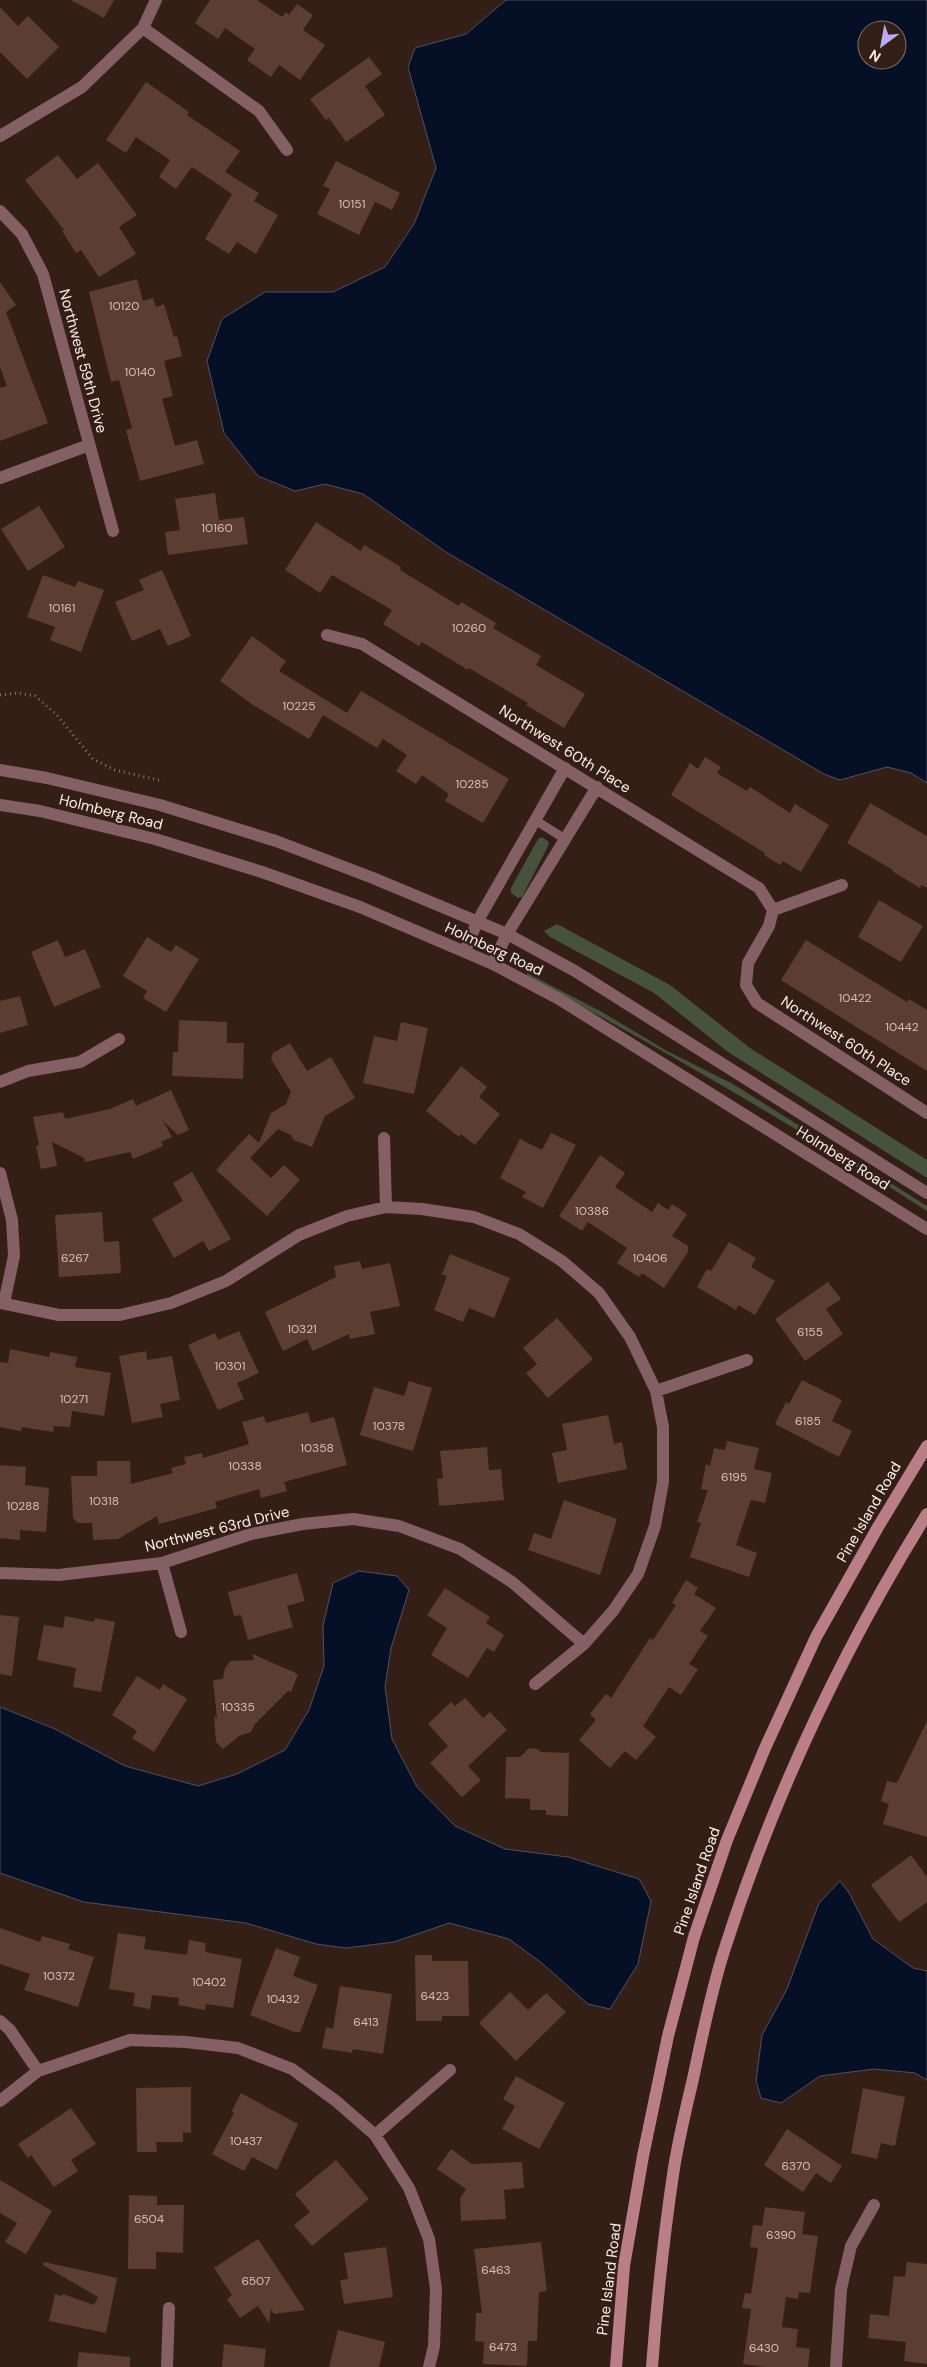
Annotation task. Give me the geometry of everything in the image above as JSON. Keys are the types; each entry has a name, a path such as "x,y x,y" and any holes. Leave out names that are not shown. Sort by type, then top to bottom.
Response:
{"main road":[{"name":"Pine Island Road","path":"616,2367 624,2266 642,2156 668,2036 694,1937 727,1840 765,1748 816,1637 878,1527 927,1446"},
{"path":"652,2367 659,2277 674,2166 700,2046 724,1952 757,1857 793,1766 846,1657 905,1549 927,1514"}],"street":[{"path":"0,136 82,87 143,28 156,0"},
{"path":"143,28 259,111 287,150"},
{"name":"Northwest 59th Drive","path":"0,211 22,234 43,274 88,445 114,531"},
{"path":"0,478 88,445"},
{"name":"Northwest 60th Place","path":"327,635 362,644 597,787 758,888 773,910 770,926 748,963 746,984 757,1003 927,1113"},
{"path":"464,951 477,922 565,768"},
{"name":"Holmberg Road","path":"0,770 47,778 160,805 258,836 373,878 507,934 575,971 927,1193"},
{"path":"494,964 507,934 597,787"},
{"name":"Holmberg Road","path":"0,804 40,811 155,839 262,872 360,907 494,964 560,999 927,1229"},
{"path":"773,910 842,886"},
{"path":"0,1082 28,1071 80,1062 119,1039"},
{"path":"384,1138 386,1207"},
{"path":"0,1173 12,1220 14,1256 2,1303 59,1315 120,1315 171,1303 226,1281 299,1235 347,1216 386,1207 422,1209 474,1217 519,1234 562,1261 604,1301 630,1338 656,1391 663,1426 663,1472 655,1526 638,1574 613,1611 584,1644 535,1684"},
{"path":"656,1391 747,1360"},
{"name":"Northwest 63rd Drive","path":"0,1573 59,1575 162,1563 252,1534 304,1524 353,1519 399,1526 460,1549 512,1582 584,1644"},
{"path":"162,1563 181,1632"},
{"path":"0,2022 10,2030 38,2072"},
{"path":"0,2101 38,2072 130,2040 186,2042 238,2048 292,2069 336,2101 375,2135 409,2188 429,2239 436,2289 434,2346 429,2367"},
{"path":"375,2135 450,2070"},
{"path":"836,2367 841,2289 850,2246 874,2205"},
{"path":"167,2367 169,2308"}],"lane":[{"path":"535,820 565,839"}],"path":[{"path":"0,695 18,693 35,696 56,714 93,759 114,770 163,782"}],"green space":[{"path":"542,837 549,842 547,848 522,897 518,898 511,893 511,888 538,839"},
{"path":"557,924 670,985 750,1048 927,1160 927,1178 728,1052 654,993 550,937 544,931"},
{"path":"527,973 602,1012 667,1051 733,1084 927,1206 927,1211 730,1090 629,1032 527,977"}],"water":[{"path":"506,0 927,0 927,783 911,773 887,767 840,780 824,774 446,552 363,494 325,484 295,491 258,476 224,433 207,361 222,319 265,292 333,292 385,267 414,224 436,168 408,67 415,48 466,34"},
{"path":"359,1571 397,1576 409,1590 391,1648 385,1687 392,1739 417,1787 455,1826 505,1849 568,1857 639,1879 651,1901 638,1964 610,2009 588,2004 543,1964 509,1939 449,1923 394,1942 346,1948 316,1944 246,1923 84,1902 0,1873 0,1707 55,1729 125,1766 198,1786 237,1774 285,1750 309,1710 324,1666 323,1626 333,1583"},
{"path":"840,1881 849,1893 873,1939 913,1968 927,1971 927,2080 915,2073 874,2069 820,2076 781,2103 761,2098 756,2081 762,2035 787,1989 819,1903"}],"building":[{"path":"71,0 114,0 104,18"},
{"path":"210,0 257,0 282,17 286,12 289,15 297,4 313,15 303,30 325,45 300,80 279,65 271,77 247,60 255,49 225,28 218,39 195,23"},
{"path":"0,7 18,26 28,16 59,47 27,79 0,52"},
{"path":"369,57 382,74 365,86 385,115 346,142 329,118 326,120 310,99"},
{"path":"146,82 189,112 187,115 240,151 225,172 259,193 254,201 278,215 256,254 237,242 229,254 205,239 232,194 192,167 176,189 159,177 170,160 136,137 126,153 106,140"},
{"path":"58,155 77,179 98,163 137,215 119,227 136,254 99,277 81,250 76,253 62,231 64,230 25,180"},
{"path":"336,161 400,193 392,210 375,202 359,235 317,214 330,189 323,186"},
{"path":"137,279 143,301 153,298 156,307 164,304 174,337 177,336 182,356 164,361 173,396 162,399 175,446 197,440 204,464 140,481 126,430 132,428 119,380 111,382 89,292"},
{"path":"0,282 16,305 6,312 48,423 0,441 0,388 7,386 0,367"},
{"path":"215,493 219,520 244,517 248,544 168,555 165,532 180,530 175,499"},
{"path":"39,506 65,547 28,571 1,529"},
{"path":"316,522 361,551 364,545 401,567 400,570 459,606 461,602 496,623 493,628 541,656 536,665 585,694 564,728 526,705 528,703 469,668 468,670 422,642 419,646 383,624 392,610 332,575 320,593 285,570"},
{"path":"162,570 191,636 168,646 160,629 132,641 115,602 144,590 139,580"},
{"path":"43,575 75,587 78,581 104,590 81,652 50,640 55,627 27,617"},
{"path":"252,636 286,661 279,671 347,713 361,691 509,779 483,823 445,801 449,794 422,775 416,784 396,771 407,755 383,739 377,748 323,715 309,739 253,705 220,681"},
{"path":"705,757 721,767 717,773 747,791 750,787 790,813 795,804 829,825 801,872 783,861 780,865 764,855 765,853 671,795 690,763 698,769"},
{"path":"870,803 927,836 927,888 922,885 920,888 847,843"},
{"path":"879,900 923,926 901,962 858,937"},
{"path":"147,937 171,952 176,945 199,959 166,1012 143,998 147,991 123,976"},
{"path":"58,940 65,957 85,949 101,987 54,1007 31,952"},
{"path":"806,940 907,1002 909,999 927,1010 927,1071 781,980"},
{"path":"20,996 28,1025 0,1033 0,1001"},
{"path":"179,1020 227,1022 227,1043 244,1043 243,1079 172,1076 173,1052 178,1052"},
{"path":"401,1022 428,1028 414,1094 363,1083 374,1036 397,1041"},
{"path":"290,1043 307,1071 331,1057 355,1098 325,1116 312,1147 294,1140 291,1135 278,1129 250,1158 271,1178 284,1165 300,1180 267,1216 216,1170 249,1134 259,1143 271,1113 286,1104 291,1092 271,1059 273,1053"},
{"path":"461,1066 487,1087 479,1097 500,1114 475,1145 461,1134 459,1137 426,1111"},
{"path":"171,1090 189,1130 178,1135 163,1121 172,1137 161,1142 163,1146 133,1159 130,1152 85,1162 84,1158 52,1142 57,1166 41,1169 36,1146 39,1145 33,1117 63,1112 65,1119 110,1109 133,1099 136,1106"},
{"path":"551,1133 576,1145 543,1208 522,1197 526,1192 500,1178 520,1139 542,1150"},
{"path":"600,1155 625,1173 615,1187 652,1212 658,1203 668,1210 672,1204 687,1214 672,1236 688,1246 688,1252 664,1288 642,1273 639,1277 617,1263 627,1248 588,1222 582,1231 559,1216"},
{"path":"192,1172 231,1239 209,1251 203,1241 174,1258 152,1219 183,1201 173,1183"},
{"path":"102,1212 104,1242 119,1241 121,1273 59,1277 55,1215"},
{"path":"729,1242 756,1258 751,1267 775,1281 755,1315 738,1305 736,1310 697,1287 707,1269 711,1271"},
{"path":"450,1254 510,1278 494,1318 469,1308 463,1322 434,1310 447,1276 442,1274"},
{"path":"360,1261 362,1269 390,1263 400,1306 370,1312 375,1334 350,1339 349,1334 313,1351 307,1339 283,1351 265,1312 336,1277 334,1266"},
{"path":"828,1282 841,1299 826,1309 843,1334 805,1361 775,1319"},
{"path":"557,1318 593,1359 548,1398 526,1373 537,1364 523,1348"},
{"path":"239,1331 259,1373 237,1383 244,1399 218,1410 188,1345 215,1333 218,1340"},
{"path":"10,1349 49,1357 50,1352 77,1357 75,1367 111,1373 104,1416 72,1411 70,1427 54,1426 53,1432 22,1427 21,1431 0,1427 0,1362 8,1363"},
{"path":"146,1351 147,1360 172,1356 180,1400 160,1404 163,1417 132,1423 119,1356"},
{"path":"802,1380 842,1400 832,1421 852,1431 839,1457 775,1424 786,1402 789,1404"},
{"path":"409,1381 432,1388 413,1451 360,1435 374,1387 404,1396"},
{"path":"308,1412 311,1423 334,1417 347,1465 284,1482 287,1491 261,1498 259,1489 215,1502 217,1508 159,1524 157,1516 118,1539 93,1540 92,1523 78,1523 73,1518 71,1476 97,1476 97,1461 130,1461 131,1484 173,1473 171,1468 186,1464 184,1457 202,1453 203,1458 249,1444 242,1422 264,1416 266,1423"},
{"path":"608,1415 614,1444 622,1442 627,1469 558,1483 552,1453 567,1450 562,1424"},
{"path":"727,1441 759,1448 754,1469 772,1473 765,1503 751,1500 736,1545 757,1553 749,1577 690,1557 701,1523 697,1522 708,1490 701,1489 706,1464 710,1466 714,1448 725,1450"},
{"path":"487,1447 489,1470 501,1469 504,1500 439,1506 437,1479 443,1478 440,1451"},
{"path":"0,1465 26,1467 25,1485 49,1488 46,1532 20,1530 20,1540 0,1538"},
{"path":"564,1500 617,1519 600,1575 528,1550 534,1533 551,1539"},
{"path":"297,1573 305,1601 287,1606 293,1627 248,1640 241,1615 234,1616 228,1592"},
{"path":"686,1580 698,1588 694,1594 716,1608 700,1631 708,1636 689,1664 698,1669 681,1695 669,1687 643,1726 656,1737 636,1760 625,1751 610,1768 579,1740 596,1720 590,1714 606,1694 611,1698 650,1638 653,1640 676,1605 672,1603"},
{"path":"445,1588 490,1617 486,1623 504,1635 494,1652 487,1648 468,1678 431,1655 447,1628 427,1615"},
{"path":"0,1615 19,1617 12,1676 0,1674"},
{"path":"65,1616 94,1622 95,1618 115,1622 101,1692 73,1687 76,1668 37,1660 44,1625 63,1628"},
{"path":"252,1654 298,1674 291,1692 288,1691 255,1724 251,1732 239,1736 223,1749 216,1742 214,1716 217,1718 213,1680 223,1679 225,1668 230,1661 254,1660"},
{"path":"137,1676 160,1690 163,1684 187,1699 154,1752 132,1738 137,1731 112,1715"},
{"path":"465,1698 483,1718 490,1712 507,1730 468,1766 481,1780 462,1797 430,1763 448,1746 428,1724 451,1702 455,1706"},
{"path":"927,1721 927,1837 883,1824 889,1804 881,1801 887,1781 897,1783"},
{"path":"529,1748 538,1749 541,1752 569,1753 568,1816 546,1815 546,1810 530,1810 530,1799 505,1798 506,1757 520,1757"},
{"path":"911,1855 927,1877 927,1902 899,1922 871,1885"},
{"path":"0,1928 40,1942 42,1936 70,1944 68,1949 94,1957 78,2007 24,1990 30,1974 0,1964"},
{"path":"118,1933 146,1937 144,1949 187,1955 189,1940 206,1943 205,1952 242,1959 233,2008 206,2004 205,2010 178,2005 179,1998 152,1995 150,2009 133,2006 135,1993 109,1989"},
{"path":"276,1948 300,1957 293,1976 318,1985 300,2032 294,2032 250,2015"},
{"path":"415,1955 432,1955 432,1961 468,1961 469,2016 442,2016 442,2021 416,2021"},
{"path":"340,1986 392,1994 383,2054 353,2049 352,2053 322,2048 326,2027 333,2029"},
{"path":"510,1992 528,2010 546,1993 566,2012 516,2061 479,2023"},
{"path":"516,2076 565,2103 539,2149 502,2129 515,2106 503,2099"},
{"path":"191,2087 191,2133 183,2132 183,2142 156,2142 157,2152 137,2152 136,2088"},
{"path":"863,2088 905,2097 895,2146 881,2143 877,2159 851,2153"},
{"path":"241,2093 298,2124 277,2170 252,2157 244,2171 212,2154 234,2113 232,2111"},
{"path":"71,2108 96,2144 71,2160 78,2171 54,2187 31,2155 28,2158 18,2144"},
{"path":"787,2129 842,2166 831,2183 816,2173 803,2192 764,2165"},
{"path":"451,2149 472,2164 522,2162 524,2188 504,2190 506,2219 461,2221 460,2198 466,2189 437,2169"},
{"path":"336,2160 369,2199 312,2246 294,2225 310,2212 295,2194"},
{"path":"0,2180 52,2211 26,2254 5,2242 17,2223 0,2213"},
{"path":"129,2195 157,2196 157,2205 184,2205 183,2253 156,2252 156,2269 128,2269"},
{"path":"765,2207 805,2212 802,2234 818,2236 810,2293 799,2292 798,2299 786,2297 782,2327 798,2329 796,2347 810,2349 808,2367 765,2367 743,2364 751,2309 742,2308 745,2293 751,2294 758,2248 750,2247 753,2225 762,2226"},
{"path":"258,2239 305,2310 274,2314 271,2309 269,2323 258,2306 240,2318 227,2299 232,2295 214,2268"},
{"path":"541,2242 547,2291 539,2292 537,2341 528,2341 527,2366 483,2364 484,2342 475,2341 476,2313 482,2313 474,2249"},
{"path":"386,2247 393,2297 344,2304 340,2280 348,2279 344,2253"},
{"path":"44,2262 117,2278 106,2333 49,2321 55,2294 62,2296 63,2294 94,2305 98,2297 43,2265"},
{"path":"907,2262 927,2264 927,2364 904,2361 906,2342 868,2338 870,2314 889,2316 894,2276 905,2277"},
{"path":"338,2330 385,2342 379,2367 329,2367"},
{"path":"224,2344 266,2349 264,2367 222,2367"},
{"path":"79,2352 130,2357 130,2367 77,2367"}]}
